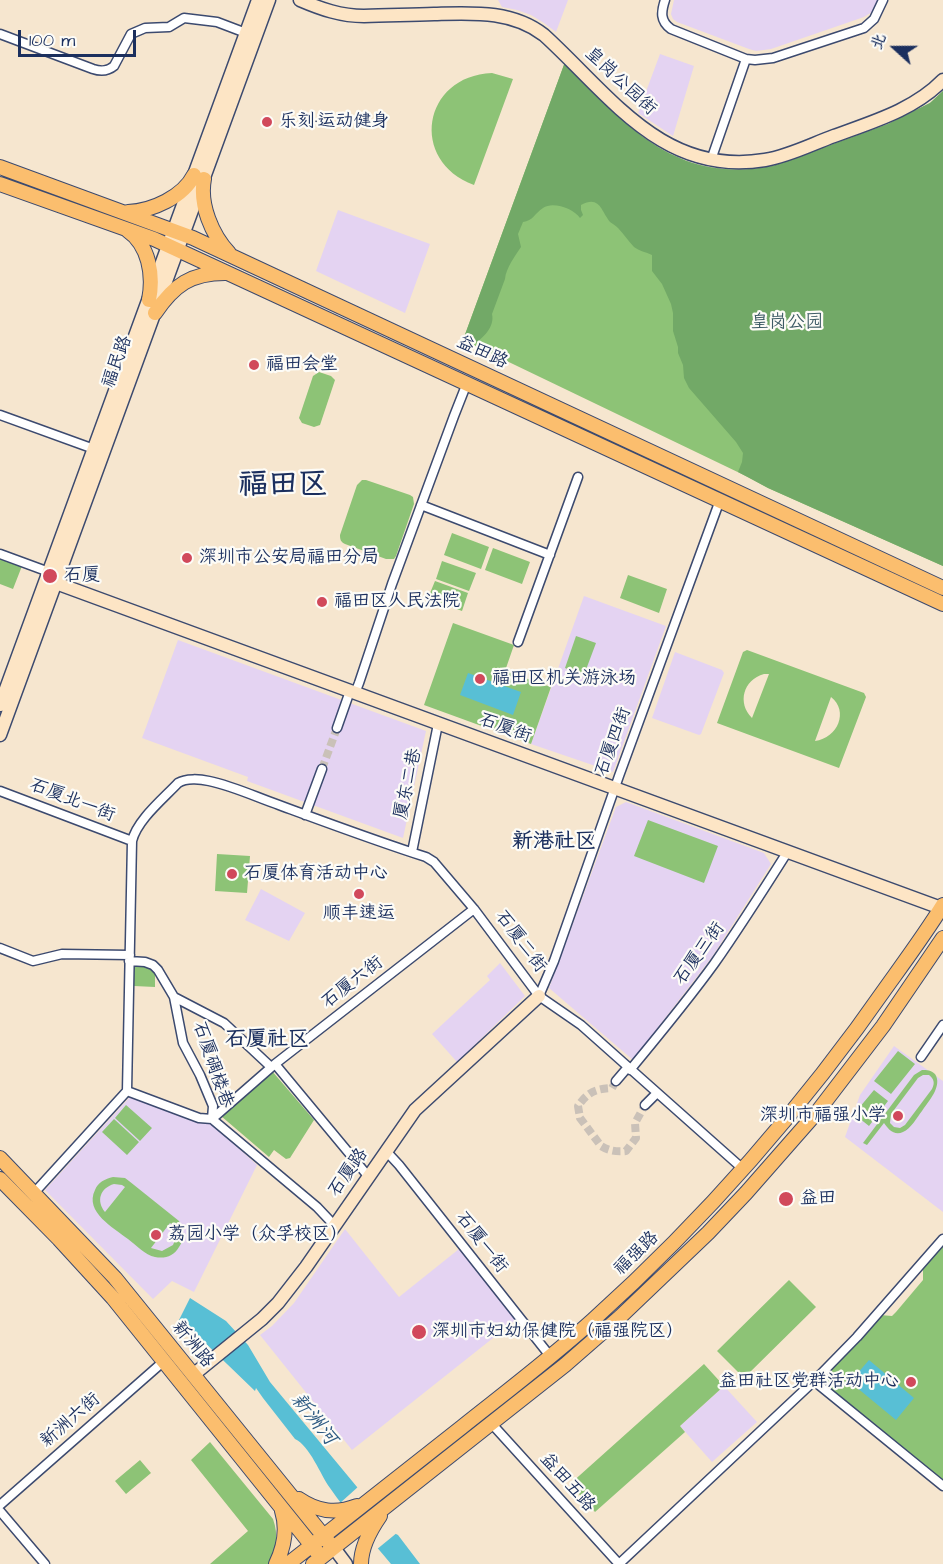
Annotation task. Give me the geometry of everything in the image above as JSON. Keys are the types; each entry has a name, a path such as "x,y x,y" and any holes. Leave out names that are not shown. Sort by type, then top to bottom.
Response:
{"main road":[{"name":"益田路","path":"0,167 179,232 943,588"},
{"path":"125,212 147,209 173,197 199,177 203,199 214,232 225,248 238,259"},
{"name":"益田路","path":"0,184 173,247 943,604"},
{"path":"122,227 136,239 147,259 152,306"},
{"path":"152,306 186,281 213,273 229,273"},
{"name":"福强路","path":"288,1564 324,1536 339,1515 365,1503 385,1488 550,1356 645,1271 695,1221 797,1106 874,1005 942,906"},
{"name":"福强路","path":"320,1562 333,1548 566,1365 708,1233 818,1111 889,1018 943,938"},
{"name":"新洲路","path":"0,1158 115,1278 333,1548"},
{"name":"新洲路","path":"0,1179 106,1290 312,1545 320,1562"},
{"path":"286,1488 310,1506 339,1515"},
{"path":"362,1564 361,1558 370,1533 391,1503"},
{"path":"276,1564 282,1551 286,1530 280,1506"}],"street":[{"name":"福民路","path":"199,177 258,0"},
{"name":"福民路","path":"0,735 56,584 173,247 269,0"},
{"name":"皇岗公园街","path":"300,0 330,12 356,16 478,13 514,19 539,30 634,122 658,139 680,150 711,160 742,162 779,156 893,113 926,95 943,80"},
{"path":"478,13 483,0"},
{"path":"665,0 662,15 664,22 671,29 755,60 773,58 864,28 874,19 883,0"},
{"path":"0,34 103,71 114,66 131,34 145,28 169,27 184,18 217,22 246,33"},
{"path":"711,160 746,58"},
{"name":"福民路","path":"0,705 94,449 152,306"},
{"path":"337,728 357,688 421,505 467,384"},
{"path":"0,415 94,449"},
{"path":"518,642 578,477"},
{"name":"石厦四街","path":"539,996 554,961 720,500"},
{"path":"421,505 550,555"},
{"path":"0,554 49,572"},
{"name":"石厦街","path":"56,584 942,906"},
{"name":"厦东二巷","path":"412,852 438,724"},
{"path":"305,815 322,769"},
{"name":"石厦二街","path":"132,841 144,819 179,782 201,780 426,857 434,862 474,909 539,996 581,1026 743,1169"},
{"name":"石厦北一街","path":"0,791 132,841"},
{"path":"34,1193 127,1090 132,841"},
{"name":"石厦三街","path":"616,1081 673,1018 714,964 788,851"},
{"name":"石厦六街","path":"212,1119 273,1065 474,909"},
{"name":"石厦碉楼巷","path":"0,948 33,961 63,954 129,958 153,965 174,997 183,1043 200,1074 213,1106 212,1119 317,1207 334,1225"},
{"name":"石厦路","path":"194,1375 262,1319 292,1286 415,1110 539,996"},
{"path":"174,997 224,1023 273,1065 368,1176"},
{"path":"921,1057 943,1025"},
{"path":"127,1090 199,1118 212,1119"},
{"path":"645,1105 657,1093"},
{"name":"石厦一街","path":"386,1151 550,1356"},
{"path":"619,1564 814,1381 857,1337 943,1239"},
{"name":"新洲六街","path":"0,1505 164,1362"},
{"path":"814,1381 943,1486"},
{"name":"益田五路","path":"491,1423 619,1564"},
{"path":"0,1511 45,1564"},
{"name":"新洲路","path":"333,1548 346,1564"}],"shaded area":[{"path":"498,0 568,0 556,32 531,15 502,7"},
{"path":"674,0 878,0 872,12 864,17 771,49 756,51 677,22 671,14"},
{"path":"660,54 694,66 673,136 638,113"},
{"path":"338,210 430,244 405,313 316,271"},
{"path":"584,596 666,626 613,772 531,744"},
{"path":"178,640 426,731 403,838 247,781 248,777 142,738"},
{"path":"675,652 722,670 724,673 699,735 652,718"},
{"path":"626,802 764,853 771,864 712,957 633,1060 549,988 616,807"},
{"path":"261,889 305,913 289,941 245,920"},
{"path":"500,963 525,996 457,1062 432,1034 490,980 487,976"},
{"name":"深圳市福强小学","path":"894,1046 943,1081 943,1212 845,1137 860,1095"},
{"name":"荔园小学（众孚校区）","path":"130,1097 213,1125 257,1165 194,1292 172,1281 153,1299 45,1190"},
{"name":"深圳市妇幼保健院（福强院区）","path":"345,1229 399,1297 459,1249 517,1319 352,1450 260,1335 294,1303"},
{"path":"724,1386 757,1422 712,1462 680,1426"}],"green space":[{"name":"皇岗公园","path":"565,62 609,108 655,145 680,158 708,167 738,170 773,166 888,124 930,103 943,91 943,566 768,488 463,340"},
{"name":"皇岗公园","path":"565,62 609,108 655,145 680,158 708,167 738,170 773,166 888,124 930,103 943,91 943,566 768,488 738,472 743,453 689,388 684,378 683,365 673,331 671,304 662,284 652,271 652,255 634,247 610,222 596,203 587,202 581,205 583,215 580,218 568,209 552,205 543,208 532,218 523,222 518,234 521,247 507,271 492,314 490,328 473,345 463,340"},
{"path":"492,73 513,79 474,185 453,173 440,158 433,140 432,121 438,103 451,88 468,78"},
{"path":"319,372 335,380 320,425 314,427 302,423 299,418 313,376"},
{"path":"362,480 413,497 414,504 394,559 386,559 345,544 341,540 340,535 357,485"},
{"path":"452,533 489,547 481,569 444,555"},
{"path":"493,548 530,562 522,584 485,570"},
{"path":"0,558 22,566 13,589 0,584"},
{"path":"442,561 476,573 469,591 436,579"},
{"path":"628,575 667,589 659,613 620,598"},
{"path":"435,581 468,593 462,611 428,598"},
{"name":"福田区机关游泳场","path":"453,623 514,645 505,671 551,687 531,744 424,705"},
{"path":"576,636 596,643 584,675 565,668"},
{"path":"747,650 864,693 866,697 839,768 717,723 743,652","holes":["764,674 769,674 752,718 745,706 744,693 751,681","831,697 839,709 838,723 830,735 815,741"]},
{"path":"648,820 718,846 704,883 634,856"},
{"name":"石厦体育活动中心","path":"217,854 250,856 247,893 215,891"},
{"path":"134,964 147,965 155,973 155,987 134,986"},
{"path":"898,1051 915,1064 891,1094 874,1081"},
{"path":"922,1070 930,1071 935,1074 937,1084 931,1099 914,1123 906,1130 897,1133 889,1130 884,1123 867,1145 863,1143 914,1075","holes":["929,1075 934,1081 932,1089 905,1125 900,1128 894,1127 890,1123 891,1114 918,1078"]},
{"path":"272,1071 314,1120 290,1158 286,1159 274,1150 269,1157 221,1116"},
{"path":"874,1090 888,1101 869,1126 854,1114"},
{"path":"126,1105 152,1128 140,1141 115,1118"},
{"path":"114,1119 139,1142 127,1155 102,1132"},
{"path":"113,1177 125,1178 179,1221 183,1238 175,1253 159,1258 151,1256 102,1219 94,1205 95,1190 102,1181","holes":["114,1184 125,1187 105,1212 101,1204 101,1195 105,1189","170,1223 176,1233 173,1245 162,1251 151,1248"]},
{"path":"943,1243 943,1483 824,1387 824,1374 880,1315 892,1316 896,1312 923,1280 923,1265"},
{"path":"789,1280 816,1307 744,1378 717,1351"},
{"path":"704,1364 724,1386 680,1426 685,1432 595,1512 570,1484"},
{"path":"210,1442 273,1519 276,1542 269,1564 210,1564 248,1531 191,1460"},
{"path":"140,1460 151,1473 126,1494 115,1481"}],"water":[{"name":"福田区机关游泳场","path":"468,673 521,692 513,715 460,695"},
{"path":"190,1298 226,1321 248,1345 270,1382 420,1564 391,1564 337,1498 305,1448 295,1439 256,1388 255,1391 199,1337 178,1322"},
{"path":"869,1360 914,1398 896,1420 850,1382"}],"pier":[{"path":"359,1486 398,1532 376,1550 339,1504"}],"tunnel":[{"path":"322,769 337,728"},
{"path":"616,1081 612,1088 596,1090 589,1094 578,1106 580,1118 601,1146 613,1151 626,1151 636,1138 635,1123 645,1105"}],"place":[{"name":"乐刻·运动健身","path":"267,122"},
{"name":"福田会堂","path":"254,365"},
{"name":"深圳市公安局福田分局","path":"187,558"},
{"name":"石厦","path":"50,576"},
{"name":"福田区人民法院","path":"322,602"},
{"name":"福田区机关游泳场","path":"480,679"},
{"name":"石厦体育活动中心","path":"232,874"},
{"name":"顺丰速运","path":"359,894"},
{"name":"深圳市福强小学","path":"898,1116"},
{"name":"益田","path":"786,1199"},
{"name":"荔园小学（众孚校区）","path":"156,1235"},
{"name":"深圳市妇幼保健院（福强院区）","path":"419,1332"},
{"name":"益田社区党群活动中心","path":"911,1382"}],"district":[{"name":"福田区","path":"283,487"},
{"name":"新港社区","path":"554,843"},
{"name":"石厦社区","path":"267,1041"}],"water label":[{"name":"新洲河","path":"313,1420"}]}
